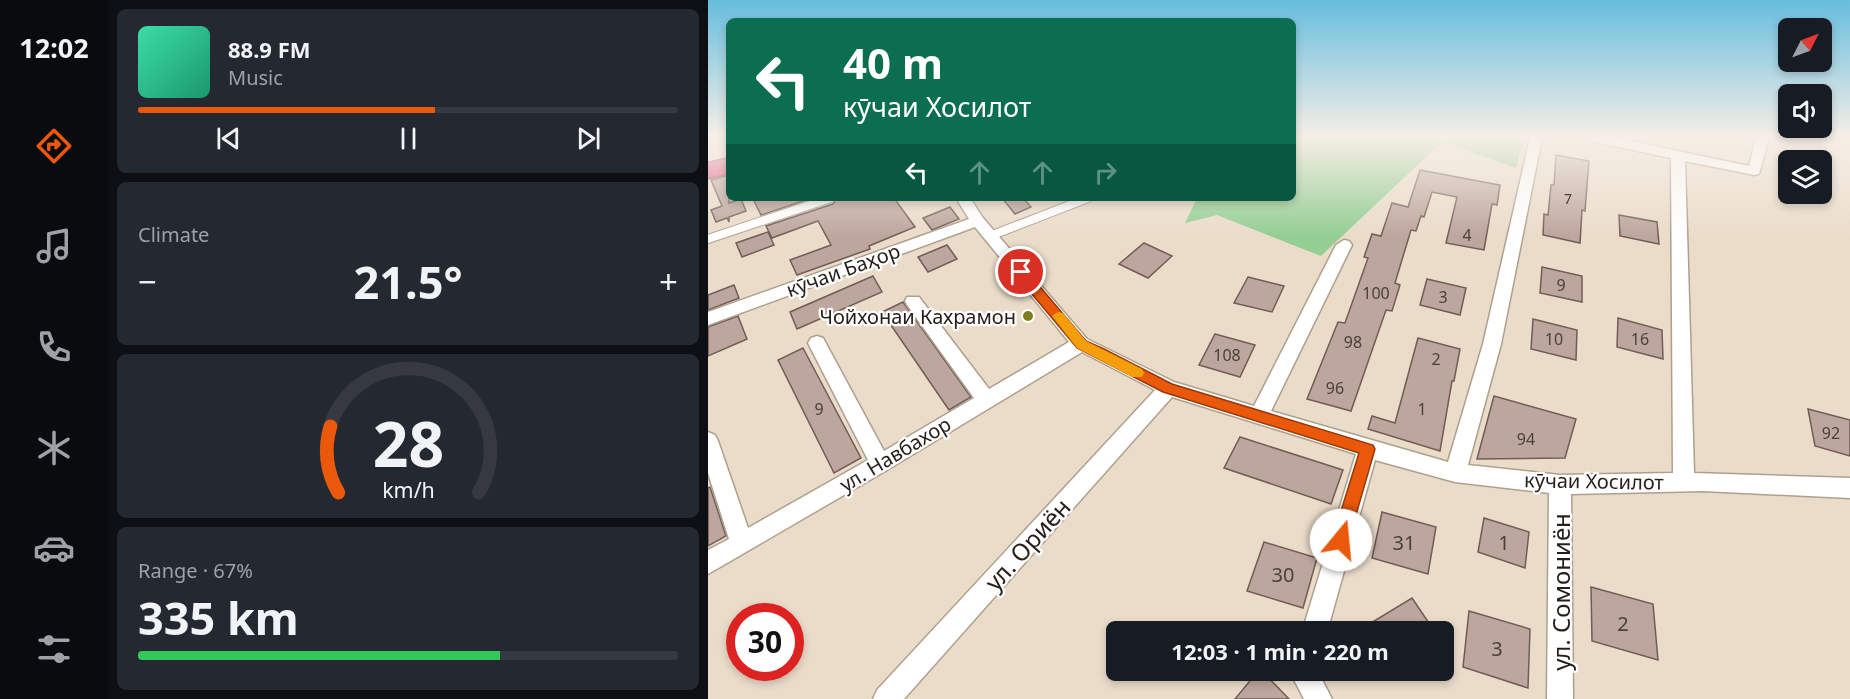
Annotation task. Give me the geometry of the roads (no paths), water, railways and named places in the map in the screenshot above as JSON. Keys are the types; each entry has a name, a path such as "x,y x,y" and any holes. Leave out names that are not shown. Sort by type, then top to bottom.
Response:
{"street":[{"path":"1455,473 1492,344 1529,171"},
{"path":"1678,171 1684,482"},
{"name":"кӯчаи Хосилот","path":"965,201 990,236 1082,344 1168,388 1455,473 1560,485 1684,482 1850,488"},
{"name":"кӯчаи Баҳор","path":"708,320 978,220"},
{"path":"1259,416 1344,245"},
{"path":"913,301 986,399"},
{"path":"817,343 880,464"},
{"name":"ул. Навбахор","path":"708,563 1082,344"},
{"name":"ул. Ориён","path":"886,699 1168,388"},
{"path":"708,441 742,544"},
{"path":"1317,621 1368,449"},
{"name":"ул. Сомониён","path":"1560,485 1560,699"},
{"path":"1308,681 1319,699"}],"lane":[{"path":"708,239 822,201"},
{"path":"990,236 1080,201"}],"place":[{"name":"Чойхонаи Кахрамон","path":"1028,316"}]}
